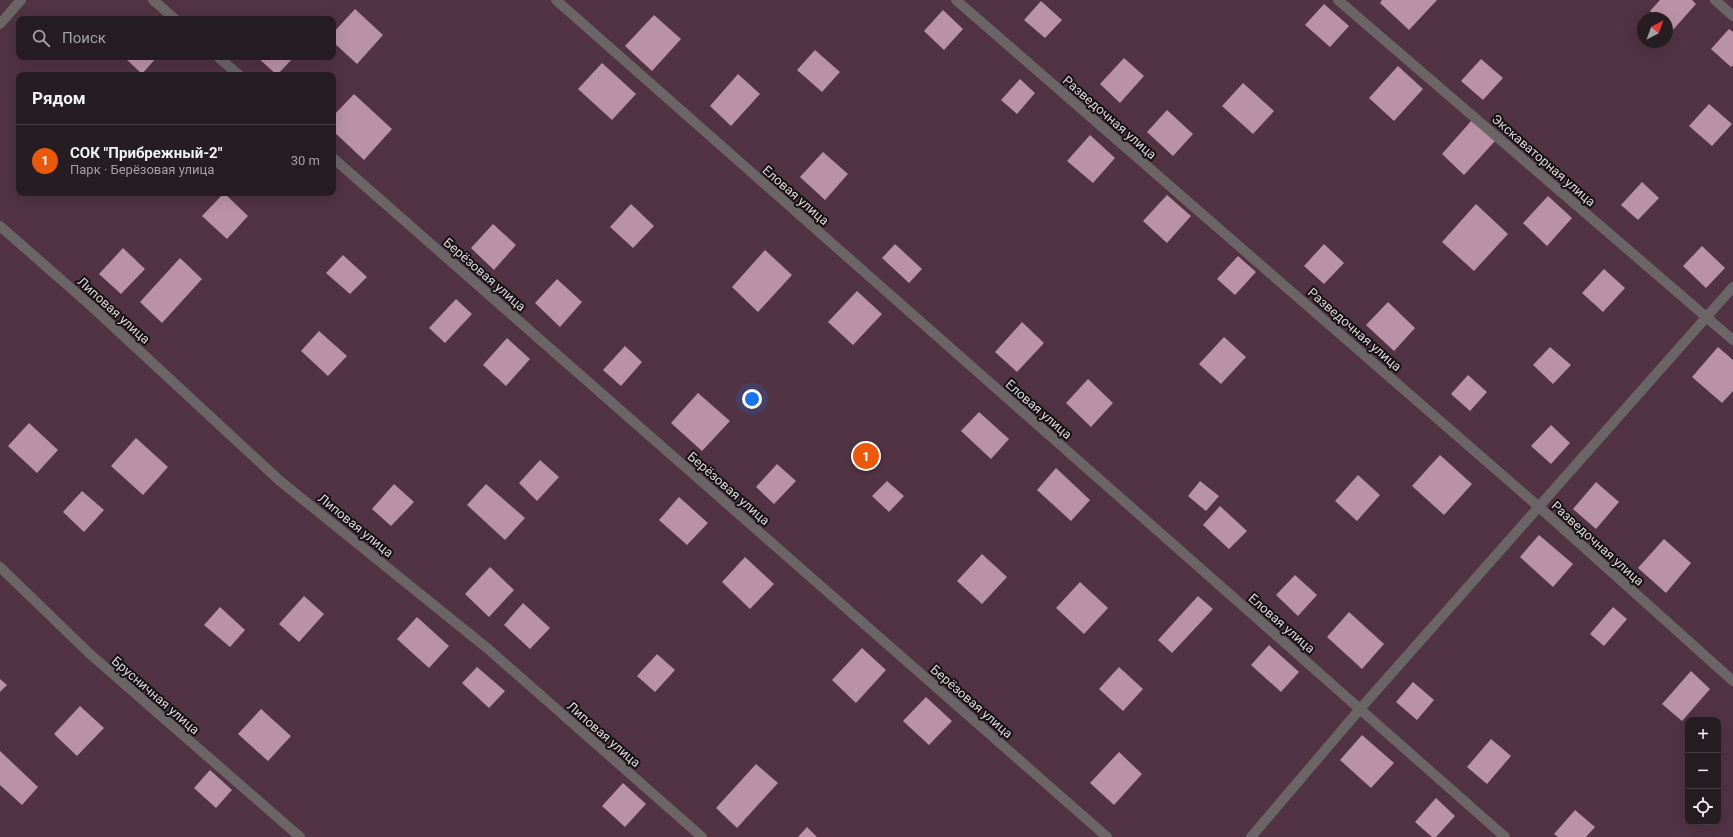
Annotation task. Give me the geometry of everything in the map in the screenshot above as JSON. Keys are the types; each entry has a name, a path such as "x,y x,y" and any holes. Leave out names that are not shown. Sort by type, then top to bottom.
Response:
{"street":[{"path":"0,24 21,0"},
{"path":"153,0 172,16"},
{"name":"Еловая улица","path":"556,0 1505,837"},
{"name":"Разведочная улица","path":"956,0 1539,507 1733,681"},
{"name":"Экскаваторная улица","path":"1338,0 1707,316 1733,340"},
{"path":"1715,0 1733,16"},
{"path":"221,60 235,72"},
{"name":"Берёзовая улица","path":"336,161 1107,837"},
{"name":"Липовая улица","path":"1,228 90,305 280,481 487,648 702,837"},
{"path":"1251,837 1360,710 1733,287"},
{"name":"Брусничная улица","path":"0,567 90,654 300,837"}],"shaded area":[{"path":"0,0 1733,0 1733,837 0,837"}],"building":[{"path":"1382,0 1437,0 1409,30 1380,3"},
{"path":"1660,0 1692,0 1696,4 1673,30 1673,12 1650,11"},
{"path":"1041,1 1062,20 1045,38 1024,20"},
{"path":"1324,4 1349,26 1330,47 1305,25"},
{"path":"355,9 383,35 357,64 336,45 336,30"},
{"path":"943,10 963,29 944,50 924,31"},
{"path":"654,15 681,39 652,71 625,46"},
{"path":"1729,29 1733,32 1733,65 1731,67 1711,49"},
{"path":"815,50 840,72 822,92 797,70"},
{"path":"1124,58 1144,76 1120,103 1100,84"},
{"path":"1481,59 1503,78 1483,100 1461,81"},
{"path":"127,60 154,60 144,72 140,72"},
{"path":"260,60 291,60 280,72 274,72"},
{"path":"602,63 636,94 612,120 578,89"},
{"path":"1398,66 1423,89 1394,121 1369,98"},
{"path":"738,74 760,94 731,126 710,106"},
{"path":"1020,79 1035,93 1017,114 1001,100"},
{"path":"1243,83 1274,111 1253,134 1222,106"},
{"path":"354,94 392,129 364,160 336,134 336,113"},
{"path":"1709,104 1732,124 1712,146 1689,126"},
{"path":"1167,110 1193,134 1173,156 1147,132"},
{"path":"1472,120 1495,141 1464,175 1442,154"},
{"path":"1090,135 1115,158 1093,183 1067,161"},
{"path":"823,152 848,174 825,200 800,177"},
{"path":"1642,182 1659,198 1638,220 1621,205"},
{"path":"1167,195 1191,216 1167,243 1143,221"},
{"path":"221,196 227,196 248,216 227,239 202,216"},
{"path":"1548,196 1572,218 1547,246 1523,223"},
{"path":"631,204 654,226 633,248 610,227"},
{"path":"1476,204 1508,234 1474,271 1442,242"},
{"path":"493,224 516,245 494,270 471,248"},
{"path":"895,244 922,269 909,283 882,258"},
{"path":"1324,244 1344,263 1324,284 1304,266"},
{"path":"1702,246 1725,268 1706,288 1683,266"},
{"path":"123,248 145,269 121,294 99,274"},
{"path":"765,250 792,275 758,312 732,287"},
{"path":"343,255 367,277 350,294 326,273"},
{"path":"1238,256 1256,272 1235,295 1217,279"},
{"path":"180,258 202,279 162,323 140,302"},
{"path":"1604,269 1625,288 1603,312 1582,293"},
{"path":"557,279 582,302 560,327 535,303"},
{"path":"857,291 882,314 853,345 828,322"},
{"path":"456,299 472,314 445,343 429,328"},
{"path":"1388,302 1415,328 1394,351 1366,325"},
{"path":"1022,322 1044,343 1017,372 995,352"},
{"path":"319,331 347,356 328,376 301,351"},
{"path":"1224,337 1246,357 1221,384 1199,364"},
{"path":"507,338 530,359 506,386 483,365"},
{"path":"625,346 642,362 621,386 603,370"},
{"path":"1550,347 1571,365 1553,384 1533,365"},
{"path":"1718,347 1733,360 1733,391 1722,403 1692,377"},
{"path":"1468,375 1487,392 1470,411 1451,394"},
{"path":"1088,379 1113,403 1091,427 1066,403"},
{"path":"698,393 730,421 702,451 671,423"},
{"path":"979,412 1009,439 991,459 961,431"},
{"path":"29,423 58,450 37,473 8,446"},
{"path":"1551,425 1570,443 1551,464 1531,446"},
{"path":"136,438 168,467 143,495 111,466"},
{"path":"1440,455 1472,484 1444,515 1412,486"},
{"path":"540,460 559,477 537,501 519,483"},
{"path":"777,464 796,481 774,504 756,487"},
{"path":"1056,468 1090,500 1071,521 1037,490"},
{"path":"1358,475 1380,495 1357,521 1335,501"},
{"path":"887,481 904,496 889,512 872,496"},
{"path":"1200,481 1219,496 1206,511 1188,496"},
{"path":"1596,482 1619,502 1596,529 1573,509"},
{"path":"394,484 414,502 391,526 372,509"},
{"path":"486,484 525,518 505,540 467,505"},
{"path":"82,491 104,510 84,532 63,512"},
{"path":"679,497 708,523 687,545 659,520"},
{"path":"1220,506 1247,531 1229,549 1203,525"},
{"path":"1539,535 1573,564 1553,587 1520,557"},
{"path":"1664,539 1691,563 1666,593 1638,568"},
{"path":"982,554 1007,577 982,604 957,581"},
{"path":"745,557 774,584 750,609 722,582"},
{"path":"490,567 514,590 489,617 465,594"},
{"path":"1295,575 1317,595 1298,616 1276,595"},
{"path":"1080,582 1108,608 1084,634 1056,608"},
{"path":"304,596 324,614 299,642 279,624"},
{"path":"1198,596 1213,609 1172,653 1158,640"},
{"path":"523,603 550,628 530,649 504,625"},
{"path":"220,607 245,630 230,647 204,625"},
{"path":"1613,607 1627,619 1604,646 1590,634"},
{"path":"1349,612 1384,644 1362,669 1327,637"},
{"path":"417,617 449,646 429,668 397,639"},
{"path":"1269,645 1299,672 1281,692 1251,665"},
{"path":"862,648 886,670 856,703 832,680"},
{"path":"657,654 675,670 655,692 637,676"},
{"path":"477,667 505,691 489,708 462,683"},
{"path":"1119,667 1143,689 1123,711 1099,689"},
{"path":"1691,671 1710,689 1682,721 1662,704"},
{"path":"0,679 7,685 0,692"},
{"path":"1413,682 1434,700 1417,720 1396,702"},
{"path":"926,697 952,721 929,745 903,721"},
{"path":"80,706 104,728 77,756 54,734"},
{"path":"261,709 291,736 268,761 238,734"},
{"path":"1362,735 1394,763 1371,788 1340,760"},
{"path":"1491,739 1511,756 1487,784 1467,767"},
{"path":"0,751 38,787 22,805 0,785"},
{"path":"1119,752 1142,774 1114,805 1090,783"},
{"path":"756,764 778,783 737,828 716,808"},
{"path":"210,770 232,790 216,808 194,788"},
{"path":"623,783 646,804 625,827 602,806"},
{"path":"1436,798 1455,816 1436,837 1432,837 1415,822"},
{"path":"1575,810 1595,827 1586,837 1558,837 1554,834"},
{"path":"807,827 817,837 798,837"}],"place":[{"name":"СОК \"Прибрежный-2\"","path":"866,456"}]}
